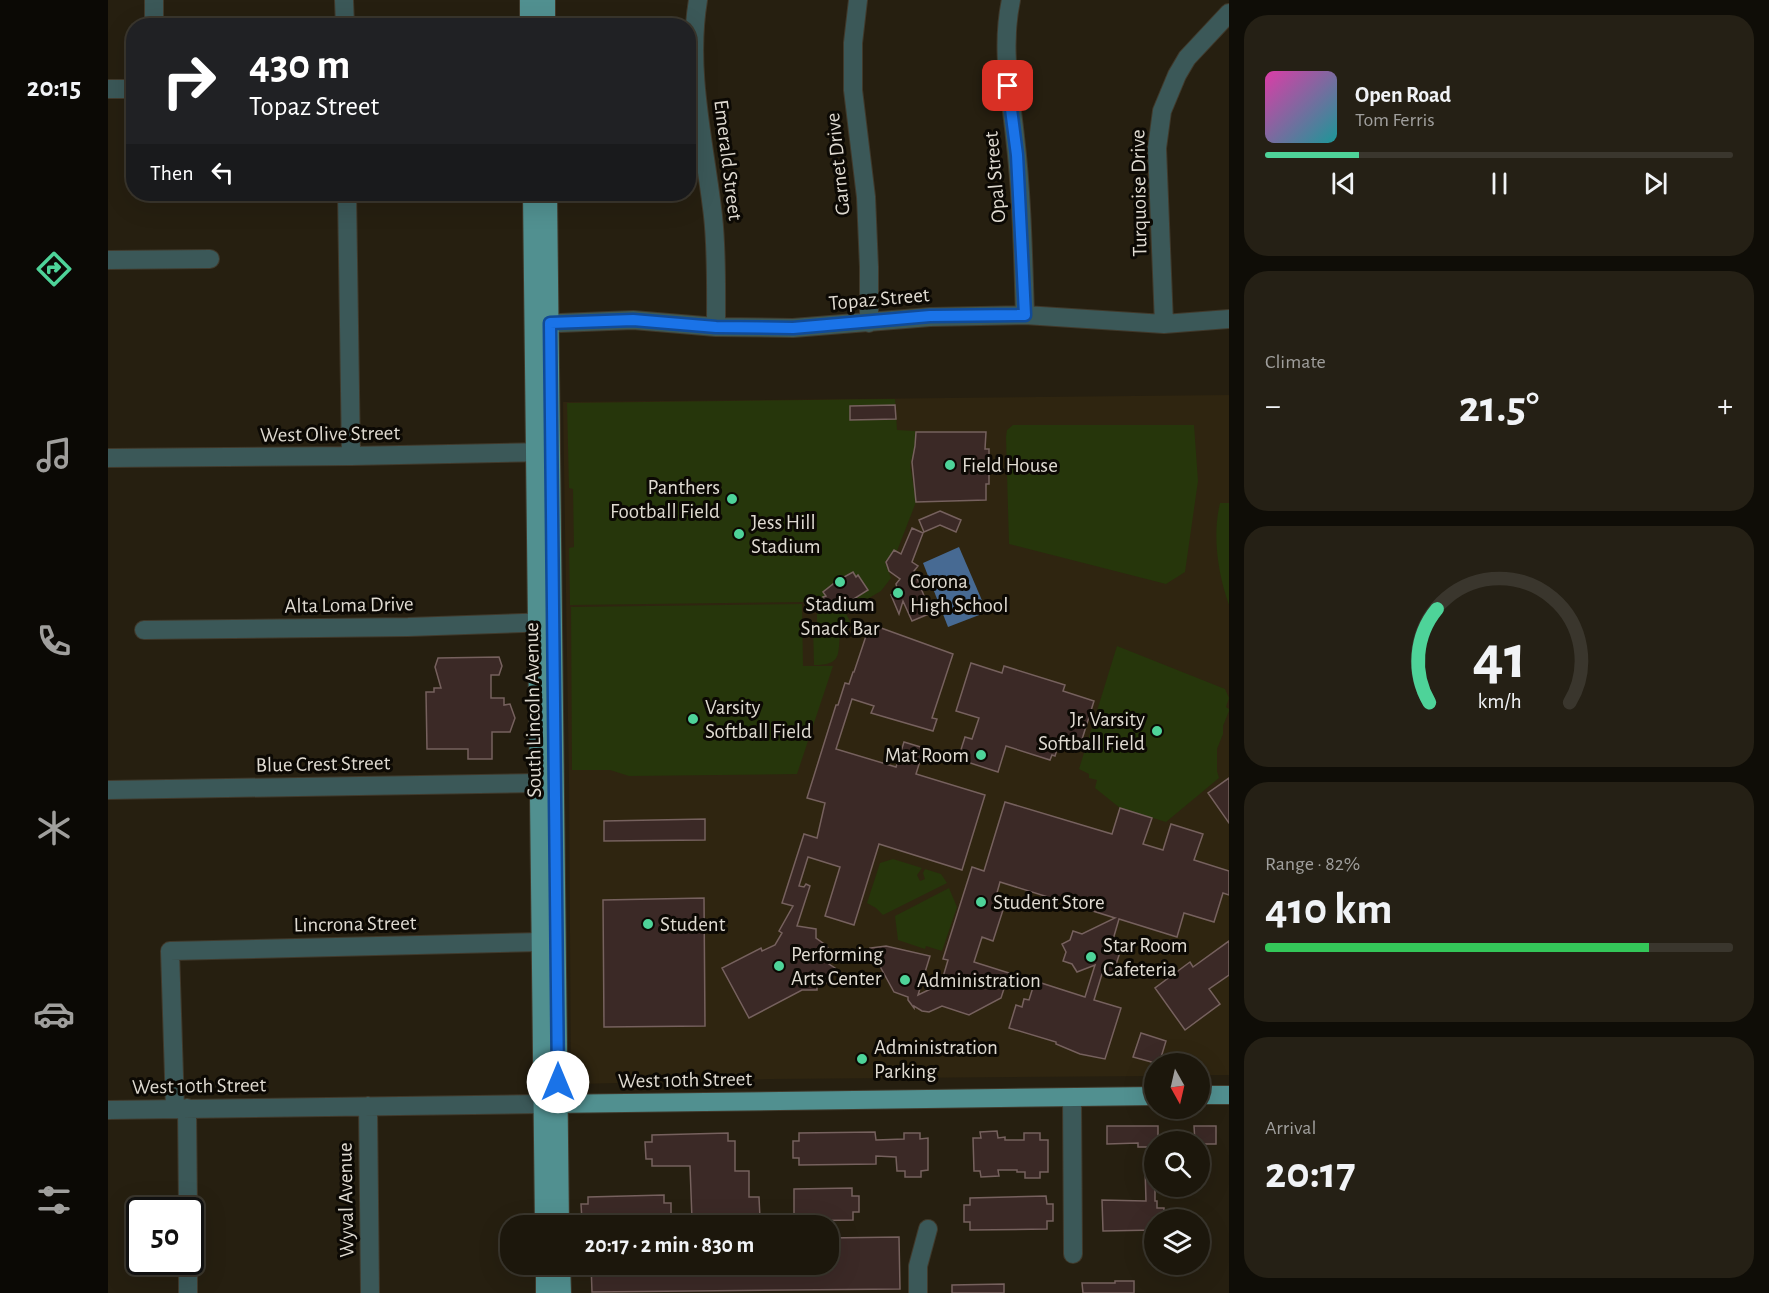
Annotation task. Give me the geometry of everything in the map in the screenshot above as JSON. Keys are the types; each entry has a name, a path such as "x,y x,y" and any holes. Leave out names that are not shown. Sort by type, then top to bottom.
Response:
{"main road":[{"path":"529,0 529,18"},
{"path":"546,0 546,18"},
{"name":"South Lincoln Avenue","path":"533,201 542,323 544,452 550,1104 545,1215"},
{"name":"South Lincoln Avenue","path":"542,323 548,201"},
{"name":"South Lincoln Avenue","path":"546,622 539,783 541,942 559,1215"},
{"path":"1210,1095 1229,1095"},
{"name":"West 10th Street","path":"550,1104 1144,1096"},
{"path":"545,1275 545,1293"},
{"path":"561,1275 561,1293"}],"street":[{"path":"154,0 154,18"},
{"path":"344,0 345,18"},
{"name":"Emerald Street","path":"696,21 698,0"},
{"name":"Garnet Drive","path":"858,0 853,43 853,90 866,197 869,323"},
{"name":"Opal Street","path":"1011,0 1006,23 1006,59 1017,155 1025,315"},
{"name":"Turquoise Drive","path":"1164,324 1157,148 1162,111 1187,58 1229,13"},
{"name":"Emerald Street","path":"696,87 713,218 716,327"},
{"path":"108,89 126,89"},
{"path":"347,201 351,456"},
{"path":"108,260 210,259"},
{"name":"Topaz Street","path":"542,323 633,320 716,327 793,328 930,316 1025,315 1164,324 1229,319"},
{"name":"West Olive Street","path":"108,458 544,452"},
{"name":"Alta Loma Drive","path":"144,630 408,627 546,622"},
{"name":"Blue Crest Street","path":"108,790 539,783"},
{"name":"Lincrona Street","path":"181,1108 170,951 541,942"},
{"path":"1072,1097 1073,1254"},
{"name":"West 10th Street","path":"108,1110 550,1104"},
{"name":"Wyval Avenue","path":"368,1106 370,1293"},
{"path":"181,1108 187,1197"},
{"path":"918,1293 918,1266 928,1229"},
{"path":"188,1275 188,1293"}],"shaded area":[{"name":"Corona High School","path":"1229,395 1229,1075 1210,1075 1210,1053 1144,1053 1144,1076 774,1079 578,1084 571,1078 563,402"}],"green space":[{"name":"Jess Hill Stadium","path":"895,399 897,430 915,431 915,445 910,465 916,502 897,551 894,550 885,562 891,578 881,591 845,612 851,623 840,631 837,657 834,661 814,665 813,625 817,624 817,610 805,609 805,602 570,605 569,548 574,547 573,489 569,488 567,403"},
{"path":"1013,425 1194,425 1198,481 1185,572 1166,584 1009,544 1006,437 1007,430"},
{"path":"1220,503 1229,503 1229,605 1217,555 1216,528"},
{"name":"Varsity Softball Field","path":"802,604 803,666 833,666 797,774 629,776 610,770 572,770 571,607"},
{"name":"Jr. Varsity Softball Field","path":"1117,646 1225,689 1229,698 1226,707 1229,711 1217,749 1219,778 1166,822 1120,808 1095,788 1097,780 1089,778 1089,774 1079,769"},
{"path":"893,859 922,868 917,875 920,881 925,879 923,873 925,869 941,874 947,883 883,915 867,903 880,863"},
{"path":"949,888 957,907 942,951 926,946 925,949 898,940 895,916"}],"water":[{"path":"959,547 987,612 948,627 923,563"}],"building":[{"path":"895,405 896,419 850,420 850,406"},
{"name":"Field House","path":"916,432 986,432 985,449 989,449 989,484 986,484 986,500 916,502 912,462"},
{"path":"940,511 961,520 956,532 940,525 924,532 919,520"},
{"path":"912,528 923,533 912,562 918,566 914,571 931,613 912,621 903,601 899,614 891,595 896,593 894,589 897,588 896,584 900,579 889,571 886,562 894,550 901,554"},
{"path":"853,572 856,577 858,575 868,590 833,612 823,597 826,596 823,592"},
{"path":"870,624 953,654 932,718 937,719 933,731 871,713 874,706 852,699 836,749 896,767 904,742 924,748 916,774 985,795 962,870 879,844 854,925 825,916 840,867 808,857 799,886 804,887 806,884 810,886 797,926 816,929 816,938 827,946 829,964 835,968 830,983 817,982 817,990 802,990 749,1018 722,968 761,948 762,951 775,945 782,933 779,931 793,906 782,903 804,834 817,838 825,803 807,798 836,705 838,705 845,683 849,684"},
{"path":"499,657 502,666 499,675 491,675 491,698 504,698 504,705 510,704 515,718 510,732 492,732 492,759 468,759 468,749 427,749 426,692 434,692 434,688 441,688 435,667 438,658"},
{"path":"971,663 1002,673 1004,666 1065,685 1063,691 1094,701 1079,749 1059,743 1055,756 1052,755 1050,760 1006,746 998,772 958,759 965,737 972,739 979,718 956,711"},
{"path":"1229,778 1229,823 1208,793"},
{"path":"1005,802 1112,834 1120,808 1152,818 1143,844 1163,850 1171,824 1203,834 1194,860 1229,871 1229,895 1223,893 1214,922 1184,913 1177,937 1119,919 1112,943 1122,946 1112,977 1102,974 1094,1000 1121,1008 1105,1059 1080,1054 1056,1042 1009,1028 1016,1005 1022,1007 1024,999 1029,1000 1035,981 1085,997 1095,965 1077,972 1072,964 1063,961 1066,952 1062,944 1070,940 1073,931 1082,934 1115,918 1000,882 993,907 1003,910 993,941 982,937 974,962 1009,973 1001,998 969,1015 942,1006 929,1012 914,1006 914,1008 908,997 894,992 870,948 886,946 930,956 918,995 941,984 948,960 943,959 972,867 984,871"},
{"path":"705,819 705,840 604,841 604,821"},
{"path":"704,898 705,1026 604,1027 603,900"},
{"path":"1229,941 1229,975 1209,989 1220,1004 1185,1030 1155,988 1190,962 1193,967"},
{"path":"1141,1033 1166,1041 1162,1053 1144,1053 1144,1060 1133,1057"},
{"path":"1107,1126 1158,1126 1158,1131 1144,1131 1144,1147 1138,1147 1138,1143 1107,1144"},
{"path":"1194,1126 1216,1126 1216,1144 1210,1144 1210,1131 1194,1131"},
{"path":"997,1131 998,1138 1005,1137 1005,1140 1024,1140 1024,1133 1040,1133 1040,1140 1048,1140 1048,1172 1040,1172 1040,1178 1025,1178 1025,1172 998,1170 999,1176 981,1177 980,1171 974,1171 973,1138 981,1138 980,1132"},
{"path":"875,1132 876,1140 904,1139 904,1133 920,1133 920,1139 928,1138 928,1170 921,1171 921,1177 905,1177 905,1171 897,1171 896,1157 876,1156 876,1164 799,1165 799,1158 793,1158 793,1141 799,1141 799,1133"},
{"path":"728,1133 728,1141 735,1141 735,1171 749,1171 749,1197 759,1197 760,1215 692,1215 690,1166 652,1166 652,1159 646,1159 645,1142 652,1142 652,1135"},
{"path":"852,1188 852,1196 859,1196 859,1212 853,1212 853,1220 839,1220 839,1215 794,1215 794,1189"},
{"path":"664,1195 664,1203 671,1203 671,1215 582,1215 581,1204 588,1204 588,1197"},
{"path":"1046,1196 1047,1204 1053,1204 1053,1221 1047,1221 1047,1229 970,1230 970,1222 964,1222 964,1205 970,1205 970,1198"},
{"path":"1146,1197 1155,1197 1157,1208 1164,1209 1144,1209 1144,1230 1103,1231 1102,1200 1146,1201"},
{"path":"899,1237 900,1289 592,1292 591,1275 839,1275 839,1238"},
{"path":"1115,1281 1134,1281 1134,1293 1083,1293 1082,1283 1115,1283"},
{"path":"1004,1284 1004,1293 952,1293 952,1285"}],"place":[{"name":"Field House","path":"950,465"},
{"name":"Panthers Football Field","path":"732,499"},
{"name":"Jess Hill Stadium","path":"739,534"},
{"name":"Stadium Snack Bar","path":"840,582"},
{"name":"Corona High School","path":"898,593"},
{"name":"Varsity Softball Field","path":"693,719"},
{"name":"Jr. Varsity Softball Field","path":"1157,731"},
{"name":"Mat Room","path":"981,755"},
{"name":"Student Store","path":"981,902"},
{"name":"Student","path":"648,924"},
{"name":"Star Room Cafeteria","path":"1091,957"},
{"name":"Performing Arts Center","path":"779,966"},
{"name":"Administration","path":"905,980"},
{"name":"Administration Parking","path":"862,1059"}],"route":[{"path":"558,1082 550,323 633,320 716,327 793,328 930,316 1025,315 1017,155 1008,86"}]}
